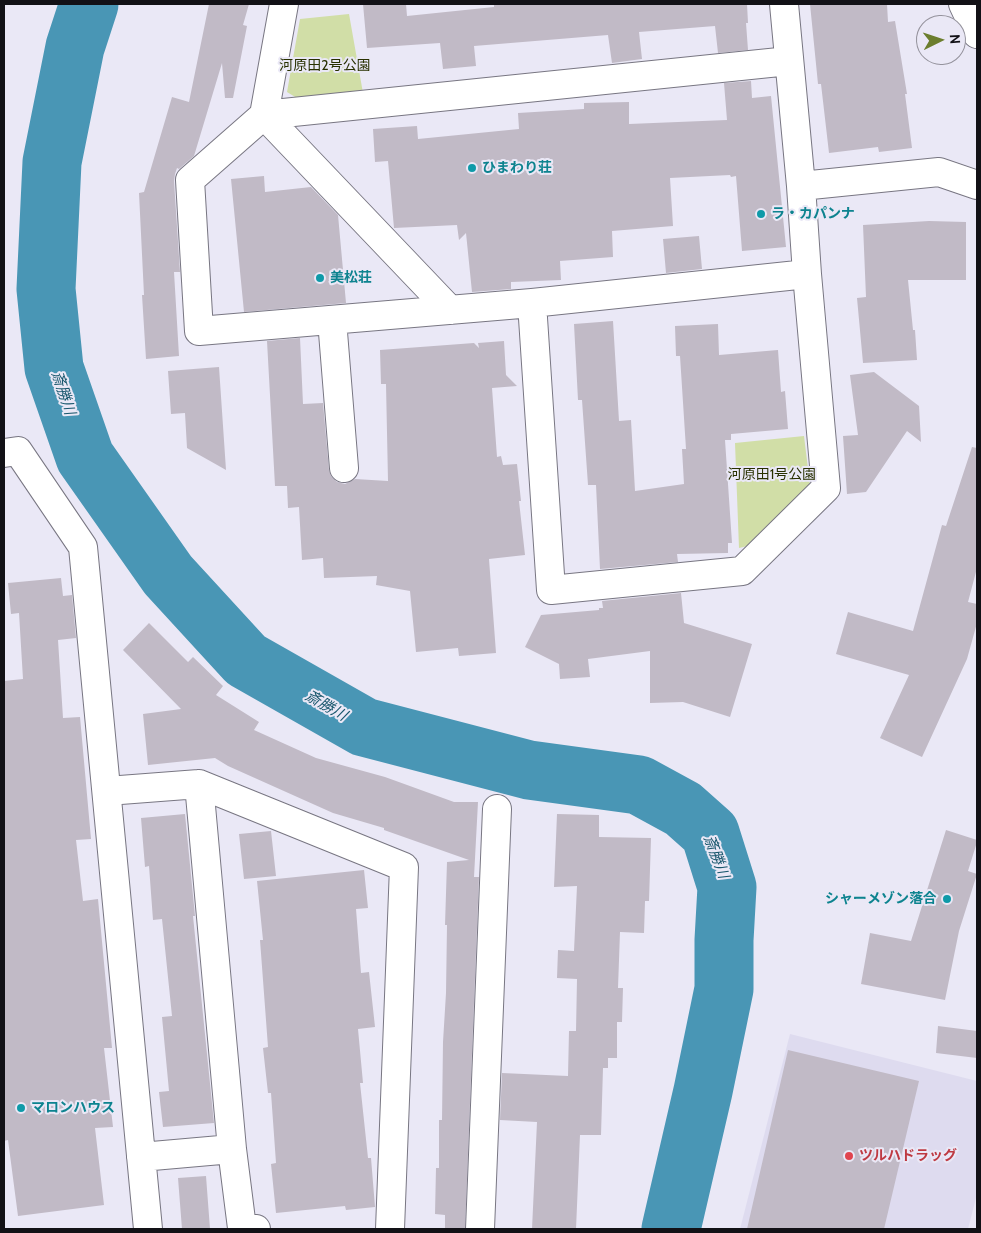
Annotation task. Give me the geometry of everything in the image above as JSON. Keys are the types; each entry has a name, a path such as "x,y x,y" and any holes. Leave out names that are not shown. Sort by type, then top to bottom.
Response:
{"street":[{"path":"264,115 284,4"},
{"path":"532,304 551,590 742,571 826,488 807,274 802,186 784,4"},
{"path":"963,4 977,34"},
{"path":"789,61 264,115 190,180 199,331 532,304 807,274"},
{"path":"264,115 450,310"},
{"path":"802,186 939,172 977,185"},
{"path":"332,320 344,468"},
{"path":"4,452 18,451 83,547 148,1229"},
{"path":"107,791 200,784 404,867 390,1229"},
{"path":"200,784 232,1149 242,1228 256,1229"},
{"path":"480,1229 498,809"},
{"path":"141,1157 232,1149"}],"shaded area":[{"path":"790,1034 977,1081 977,1194 968,1229 740,1229"}],"green space":[{"name":"河原田2号公園","path":"349,14 363,93 305,103 287,92 300,19"},
{"name":"河原田1号公園","path":"804,436 811,493 752,545 739,548 735,443"}],"building":[{"path":"209,4 249,4 243,25 247,26 233,98 225,98 222,63 194,156 179,169 177,168 175,174 180,272 174,272 179,356 146,359 139,193 144,192 172,97 189,102"},
{"path":"363,4 406,4 407,16 494,7 494,4 747,4 748,50 718,53 715,26 639,32 642,59 612,63 608,35 474,46 476,66 443,69 440,43 367,48"},
{"path":"810,4 887,4 888,22 895,21 907,94 905,94 912,148 879,152 878,147 829,153 821,84 818,84"},
{"path":"751,81 752,98 771,96 786,247 742,251 736,176 731,177 730,175 670,178 673,226 612,231 613,257 560,261 561,280 511,282 511,289 472,292 466,233 459,240 457,225 394,228 388,161 375,162 373,129 417,126 418,139 519,129 518,113 584,109 584,103 629,102 629,124 727,120 724,83"},
{"path":"264,176 265,192 311,187 338,215 346,303 244,312 231,179"},
{"path":"929,221 966,222 966,280 908,280 917,360 863,363 857,298 866,297 863,225"},
{"path":"699,236 702,269 666,273 663,239"},
{"path":"613,321 619,421 631,420 635,491 684,484 682,449 686,449 680,356 676,356 675,326 718,324 719,355 778,350 781,392 785,391 788,429 731,434 731,440 725,440 732,543 728,543 728,553 677,554 678,562 600,569 596,485 588,485 582,400 578,400 574,324"},
{"path":"300,338 303,404 323,403 329,470 331,476 337,482 345,484 355,479 388,481 386,384 381,384 380,350 474,343 479,348 478,343 504,341 506,375 517,386 492,388 497,457 501,456 503,465 517,464 525,555 489,559 496,653 459,656 458,648 416,652 410,591 376,585 377,576 324,578 323,558 302,560 299,507 288,508 287,486 275,486 267,341"},
{"path":"219,367 226,470 187,448 185,413 171,414 168,371"},
{"path":"874,372 919,406 921,442 907,431 866,492 847,494 843,436 858,435 850,375"},
{"path":"972,447 977,448 977,568 968,602 977,604 977,623 967,659 922,757 880,738 909,675 836,654 848,612 913,631 942,525 946,526"},
{"path":"61,578 63,596 72,595 76,638 58,640 63,718 80,717 91,839 76,840 83,901 98,899 112,1048 104,1048 113,1127 95,1128 104,1205 18,1216 8,1140 4,1141 4,681 23,679 19,613 11,614 8,583"},
{"path":"681,593 684,623 752,644 730,717 683,702 650,703 650,651 588,659 590,677 560,679 559,664 525,647 541,615 599,610 599,608 603,608 602,601"},
{"path":"149,623 188,662 193,657 223,686 216,695 259,722 254,730 316,758 385,777 454,802 478,802 474,877 479,877 465,1229 445,1229 445,1215 435,1214 436,1168 439,1168 439,1120 442,1120 446,993 447,925 445,925 447,862 469,860 384,830 384,828 333,813 228,766 215,758 148,765 143,714 181,709 123,650"},
{"path":"185,814 195,916 193,916 214,1123 163,1127 159,1092 169,1091 162,1017 172,1016 162,919 153,920 149,866 145,867 141,818"},
{"path":"557,814 599,815 599,837 651,838 649,901 645,901 644,933 620,932 618,988 623,988 622,1022 617,1022 617,1058 608,1058 608,1068 603,1068 601,1135 580,1135 576,1229 532,1229 537,1122 500,1120 502,1073 568,1076 569,1031 576,1031 577,979 557,978 558,950 574,951 577,886 554,887"},
{"path":"946,830 977,840 968,871 977,874 959,931 945,1000 861,984 870,933 911,941"},
{"path":"271,831 276,876 244,879 239,834"},
{"path":"364,870 368,908 356,909 361,973 369,972 375,1027 358,1029 363,1083 360,1083 368,1158 371,1158 375,1207 346,1210 345,1206 276,1213 271,1164 276,1163 271,1093 268,1093 263,1048 268,1047 260,940 263,940 257,881"},
{"path":"938,1026 977,1031 977,1058 936,1053"},
{"path":"788,1050 919,1081 884,1229 747,1229"},
{"path":"206,1176 210,1229 182,1229 178,1178"}],"waterway":[{"name":"斎勝川","path":"89,4 75,47 52,162 46,289 54,368 85,457 168,575 246,660 364,727 529,770 639,785 683,809 710,833 727,887 724,989 671,1229"}],"place":[{"name":"ひまわり荘","path":"472,168"},
{"name":"ラ・カパンナ","path":"761,214"},
{"name":"美松荘","path":"320,278"},
{"name":"シャーメゾン落合","path":"947,899"},
{"name":"マロンハウス","path":"21,1108"},
{"name":"ツルハドラッグ","path":"849,1156"}]}
